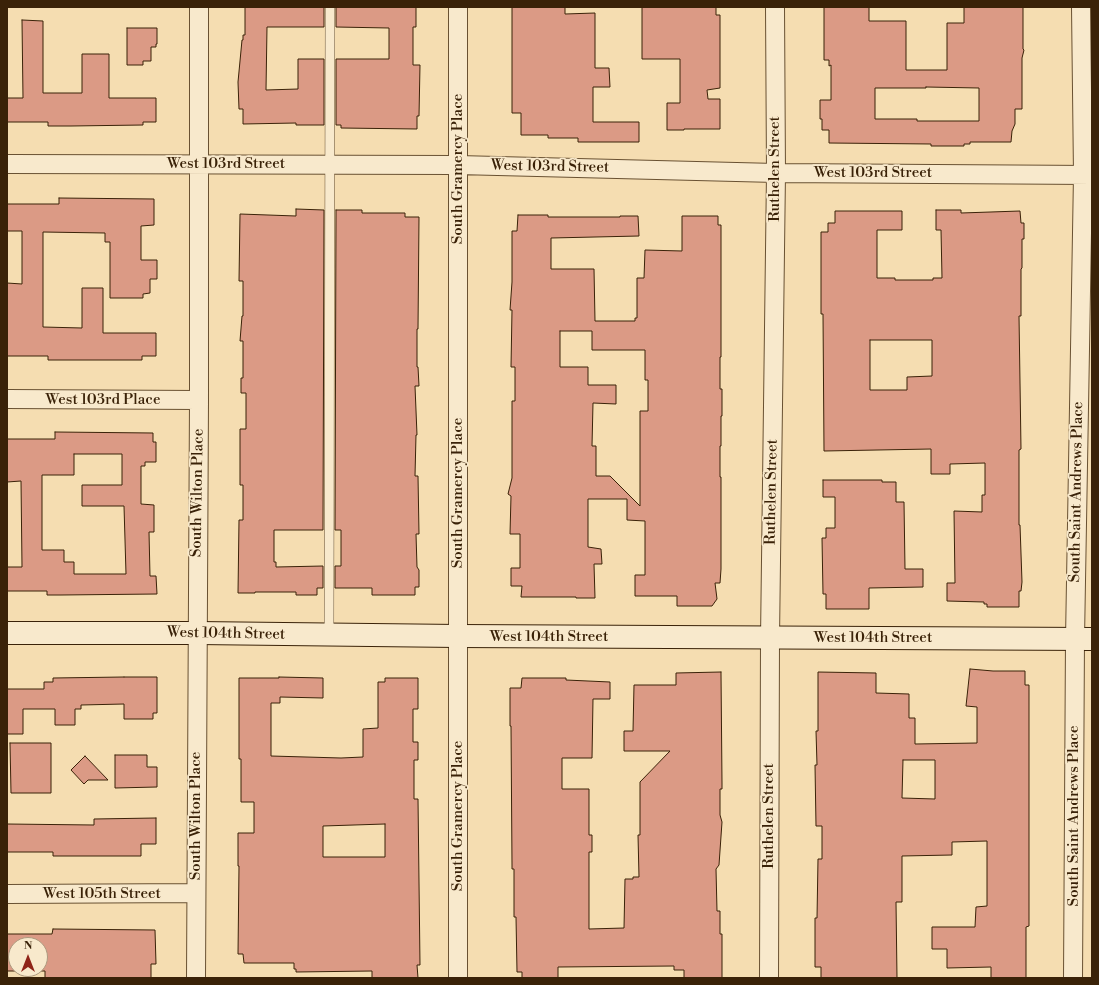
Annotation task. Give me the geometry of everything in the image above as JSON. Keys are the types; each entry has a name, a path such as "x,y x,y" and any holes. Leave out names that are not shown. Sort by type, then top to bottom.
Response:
{"street":[{"name":"South Wilton Place","path":"196,978 199,400 199,7"},
{"name":"South Gramercy Place","path":"458,7 458,978"},
{"name":"Ruthelen Street","path":"769,978 770,638 776,173 775,7"},
{"name":"South Saint Andrews Place","path":"1073,978 1083,639 1087,175 1081,7"},
{"name":"West 103rd Street","path":"7,164 458,165 776,173 1087,175"},
{"name":"West 103rd Place","path":"7,399 199,400"},
{"name":"West 104th Street","path":"7,633 1083,639"},
{"name":"West 105th Street","path":"7,894 196,893"}],"lane":[{"path":"329,635 330,7"}],"building":[{"path":"245,7 324,7 324,27 267,27 266,90 298,89 298,59 324,59 324,125 296,125 296,123 243,124 243,109 239,109 238,82 242,40 243,35 245,35"},
{"path":"336,7 416,7 416,27 413,27 413,65 420,65 419,116 417,116 417,129 341,128 341,125 336,125 336,59 389,59 389,28 336,27"},
{"path":"512,7 565,7 565,14 595,13 595,68 609,68 610,87 593,87 593,122 639,122 639,142 578,142 578,138 548,138 548,135 521,135 521,113 512,113"},
{"path":"642,7 716,7 716,15 720,15 720,88 707,90 708,99 720,99 720,129 667,130 667,103 680,103 680,59 642,59"},
{"path":"824,7 869,7 869,21 906,21 906,70 947,70 947,23 964,23 964,7 1023,7 1024,50 1022,58 1022,109 1015,109 1015,124 1012,131 1011,142 970,142 970,144 964,144 964,146 931,146 931,144 829,143 829,130 822,130 822,119 820,119 820,100 831,100 831,65 829,66 829,60 824,60","holes":["875,88 979,88 979,121 875,119"]},
{"path":"22,20 43,21 43,93 82,93 82,54 109,54 109,98 156,98 156,122 143,122 143,125 48,126 48,122 7,122 7,98 23,98"},
{"path":"127,28 157,28 157,44 156,47 151,47 151,61 143,61 143,65 127,65"},
{"path":"59,198 154,199 154,225 141,226 141,260 157,260 157,279 150,279 150,293 143,294 143,298 110,298 110,242 105,242 105,233 43,232 43,327 82,328 82,288 103,288 103,333 156,333 156,356 142,356 142,360 48,360 48,356 7,356 7,283 22,284 22,231 7,231 7,204 59,204"},
{"path":"296,209 324,210 323,530 274,530 274,562 276,562 276,567 323,566 323,588 317,588 317,595 296,595 296,592 238,593 239,520 243,520 243,485 240,485 240,429 246,429 246,393 241,393 241,378 243,378 243,341 240,341 243,316 243,281 239,281 240,214 296,216"},
{"path":"336,210 362,210 362,213 405,213 405,217 419,217 417,367 419,386 415,386 417,435 415,476 418,476 419,534 416,534 419,587 415,587 415,595 372,595 372,588 335,588 335,566 341,566 341,530 335,530"},
{"path":"936,210 961,210 961,213 1020,211 1021,223 1024,223 1021,269 1021,316 1019,316 1021,449 1019,450 1019,525 1022,582 1021,591 1019,591 1019,607 987,607 987,604 984,604 984,602 947,601 947,583 955,583 954,511 982,512 982,495 985,495 985,463 950,464 950,474 931,474 931,449 824,451 821,232 828,232 828,223 835,223 835,211 902,211 902,230 877,230 877,278 895,278 895,280 933,280 933,278 942,278 941,230 936,230","holes":["870,340 932,340 932,376 907,377 907,390 870,390"]},
{"path":"518,215 548,215 548,217 638,216 639,236 551,238 551,269 594,269 595,321 635,321 635,318 637,318 637,278 644,278 645,250 682,251 682,216 718,216 718,225 721,225 721,569 720,583 715,583 717,599 712,606 677,606 677,596 635,596 635,575 645,575 645,521 627,520 627,499 588,499 588,547 601,549 602,564 594,564 595,598 521,597 522,586 511,586 511,568 520,568 520,534 510,534 511,496 508,494 512,478 512,401 515,401 515,367 511,367 512,310 510,310 512,282 512,231 517,231","holes":["560,331 592,331 592,350 645,350 645,380 648,380 648,411 640,411 640,506 610,476 596,476 596,446 592,446 593,403 616,404 616,385 588,385 588,367 560,367"]},
{"path":"55,432 153,433 153,442 156,442 156,462 145,462 145,466 141,466 141,504 154,505 154,532 149,532 150,576 156,576 157,594 47,595 47,591 7,591 7,567 22,567 21,481 7,482 7,439 55,439","holes":["74,454 122,454 122,485 82,485 82,506 124,506 126,574 74,574 74,562 64,562 64,550 42,550 42,475 74,475"]},
{"path":"823,480 882,480 882,482 896,482 896,502 904,502 905,569 923,569 923,587 869,588 869,609 826,609 826,594 823,594 822,538 826,538 826,528 835,528 835,497 823,497"},
{"path":"970,669 1025,671 1025,685 1029,685 1029,926 1026,927 1026,978 991,978 991,967 947,968 947,949 932,949 932,927 975,927 976,907 987,906 987,841 952,842 952,855 902,856 902,902 896,902 897,978 821,978 821,967 815,967 815,918 817,918 818,859 822,859 822,826 816,826 815,765 817,765 816,731 818,731 818,672 876,673 876,693 909,694 909,718 915,718 915,744 977,743 977,707 966,706","holes":["903,760 935,760 935,799 902,798"]},
{"path":"721,672 722,789 720,789 720,815 722,822 719,865 716,869 717,911 720,911 720,934 722,934 722,978 684,978 684,970 674,970 674,966 558,967 558,978 522,978 522,972 517,972 516,917 514,917 514,869 512,869 510,688 521,688 522,678 566,678 566,680 610,682 610,699 593,699 592,758 562,758 562,789 589,789 589,835 592,835 592,852 589,852 589,929 624,928 625,879 639,877 638,835 640,835 640,782 670,751 624,751 624,731 633,731 634,685 676,685 676,673"},
{"path":"157,677 157,713 153,713 153,719 124,719 124,704 81,705 81,709 75,709 75,725 55,725 55,709 23,709 23,734 7,734 7,689 44,689 44,682 53,682 53,678"},
{"path":"239,678 323,678 323,698 280,697 280,703 271,703 271,756 341,758 363,757 363,729 378,728 378,682 385,682 385,678 418,678 418,709 413,709 413,742 418,742 418,760 414,760 414,799 418,799 420,965 417,965 418,978 372,978 372,971 296,972 296,969 294,969 294,963 244,963 243,954 238,954 238,833 254,833 254,802 241,802 241,759 239,759","holes":["385,824 385,857 323,857 323,826"]},
{"path":"10,743 51,743 51,793 11,793"},
{"path":"115,755 147,755 147,767 157,767 157,787 115,788"},
{"path":"85,756 108,780 88,780 84,784 71,770"},
{"path":"156,818 156,844 141,844 141,856 53,856 53,852 7,852 7,824 94,825 94,819"},
{"path":"53,929 155,930 156,964 151,964 151,978 45,978 48,977 48,937 8,937 7,971 7,934 52,934"}]}
